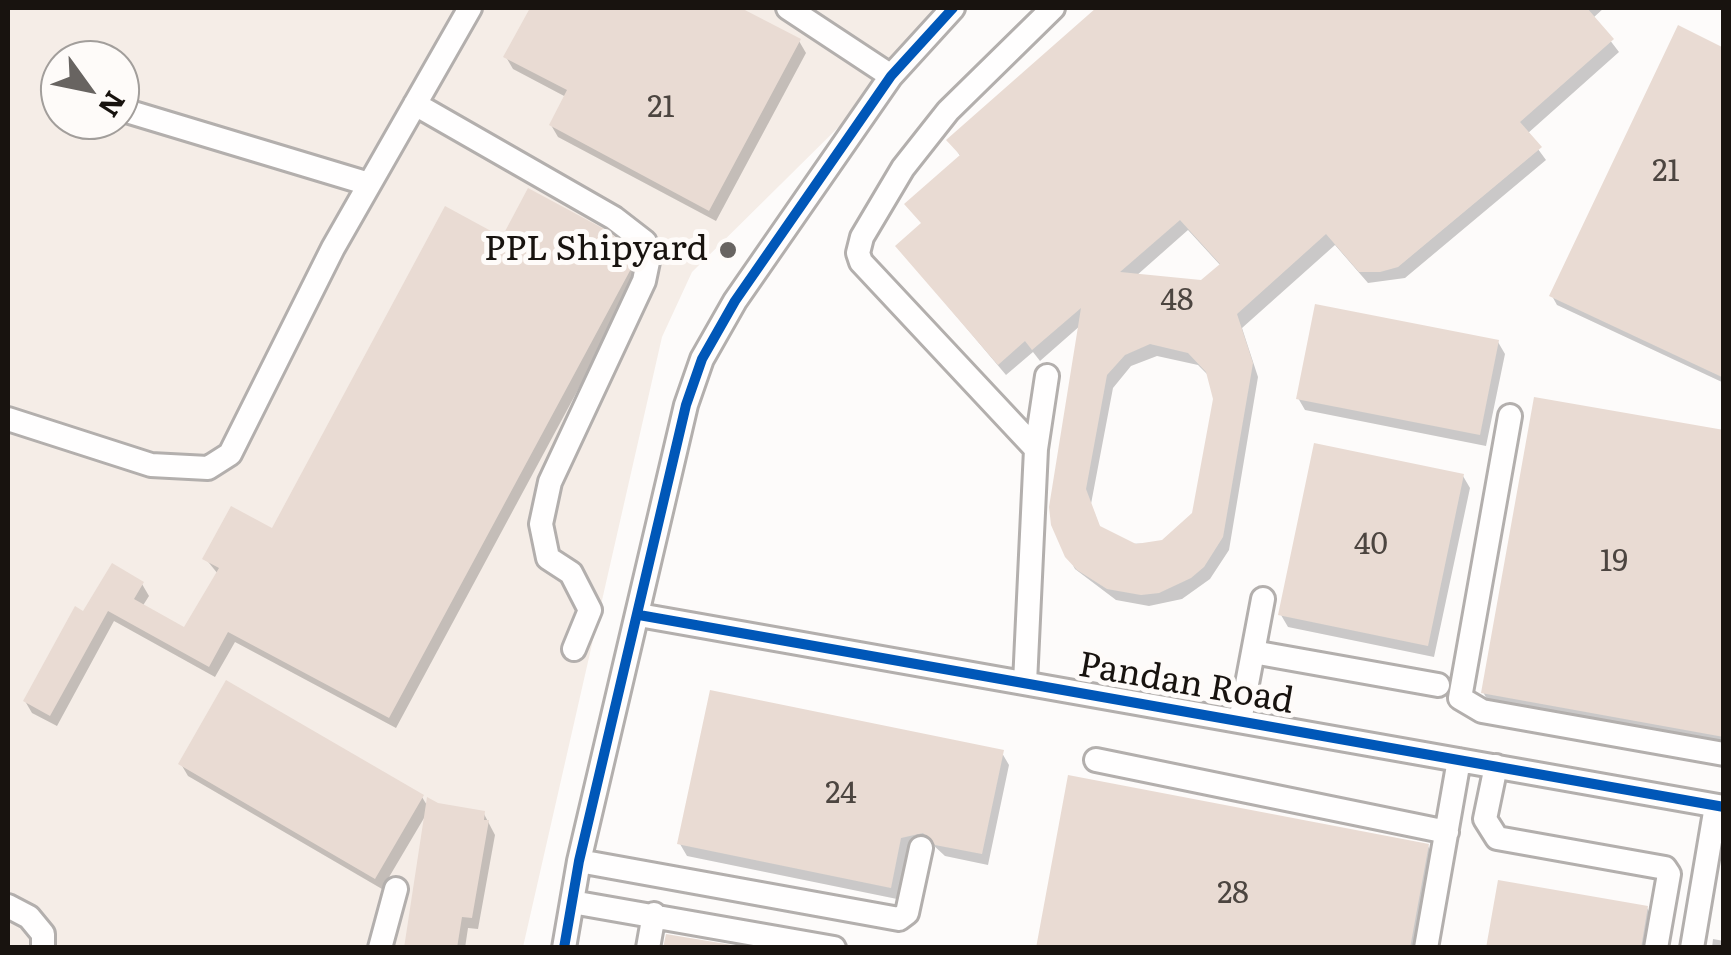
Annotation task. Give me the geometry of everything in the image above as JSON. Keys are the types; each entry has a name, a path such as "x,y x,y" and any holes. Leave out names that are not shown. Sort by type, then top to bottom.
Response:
{"street":[{"path":"8,419 151,465 208,468 230,454 369,184 470,8"},
{"path":"788,8 891,76"},
{"path":"564,948 579,860 686,405 702,359 736,301 891,76 954,8"},
{"path":"1036,449 861,262 858,253 862,236 903,168 948,111 1053,8"},
{"path":"415,104 614,218 645,242 649,257 644,281 550,482 541,524 548,558 571,572 590,610 574,648"},
{"path":"140,115 369,184"},
{"path":"1025,683 1036,449 1047,376"},
{"path":"1510,416 1460,698 1482,711 1724,754"},
{"path":"1240,721 1262,599"},
{"name":"Pandan Road","path":"639,614 1720,806"},
{"path":"1253,652 1438,686"},
{"path":"1096,760 1447,832"},
{"path":"1426,948 1459,760"},
{"path":"1496,766 1485,819 1497,838 1665,868 1669,874 1656,948"},
{"path":"1692,948 1720,806"},
{"path":"579,860 899,920 907,913 921,848"},
{"path":"380,948 396,889"},
{"path":"572,902 834,948"},
{"path":"8,906 30,917 43,934 44,948"},
{"path":"648,948 654,914"}],"shaded area":[{"path":"8,8 959,8 692,272 662,337 523,947 8,947"}],"building":[{"path":"530,8 741,8 801,39 709,211 549,125 567,90 503,57"},
{"path":"1096,8 1587,8 1614,39 1520,122 1542,147 1398,267 1359,272 1326,234 1237,314 1253,363 1223,537 1204,567 1191,578 1159,593 1141,595 1107,589 1077,570 1065,557 1051,525 1049,507 1081,308 1032,350 1025,341 998,365 895,246 921,223 904,204 960,155 946,140","holes":["1180,220 1220,264 1201,280 1120,272","1150,344 1188,353 1206,372 1213,399 1192,513 1162,540 1136,544 1100,526 1086,489 1107,375 1125,355"]},
{"path":"1678,25 1724,48 1724,378 1549,296"},
{"path":"528,188 606,230 632,251 632,267 389,718 228,632 209,667 108,611 50,716 23,701 75,606 83,611 112,563 144,582 134,599 184,627 219,568 202,559 231,506 272,528 445,206 502,237"},
{"path":"1315,304 1499,340 1480,435 1296,399"},
{"path":"1534,397 1724,430 1724,737 1481,693"},
{"path":"1314,443 1464,474 1428,646 1278,615"},
{"path":"226,680 424,795 375,879 178,764"},
{"path":"710,690 1004,750 982,854 935,845 923,833 901,838 891,888 677,844"},
{"path":"1068,775 1429,844 1410,948 1036,948"},
{"path":"427,797 438,803 485,811 484,820 489,820 472,918 462,917 457,948 404,948"},
{"path":"1498,880 1648,906 1641,948 1486,948"},
{"path":"666,934 744,947 663,948"}],"cycle path":[{"path":"564,948 579,861 686,405 702,359 735,301 891,76 953,8"},
{"path":"639,615 1724,807"}],"place":[{"name":"PPL Shipyard","path":"728,250"}]}
